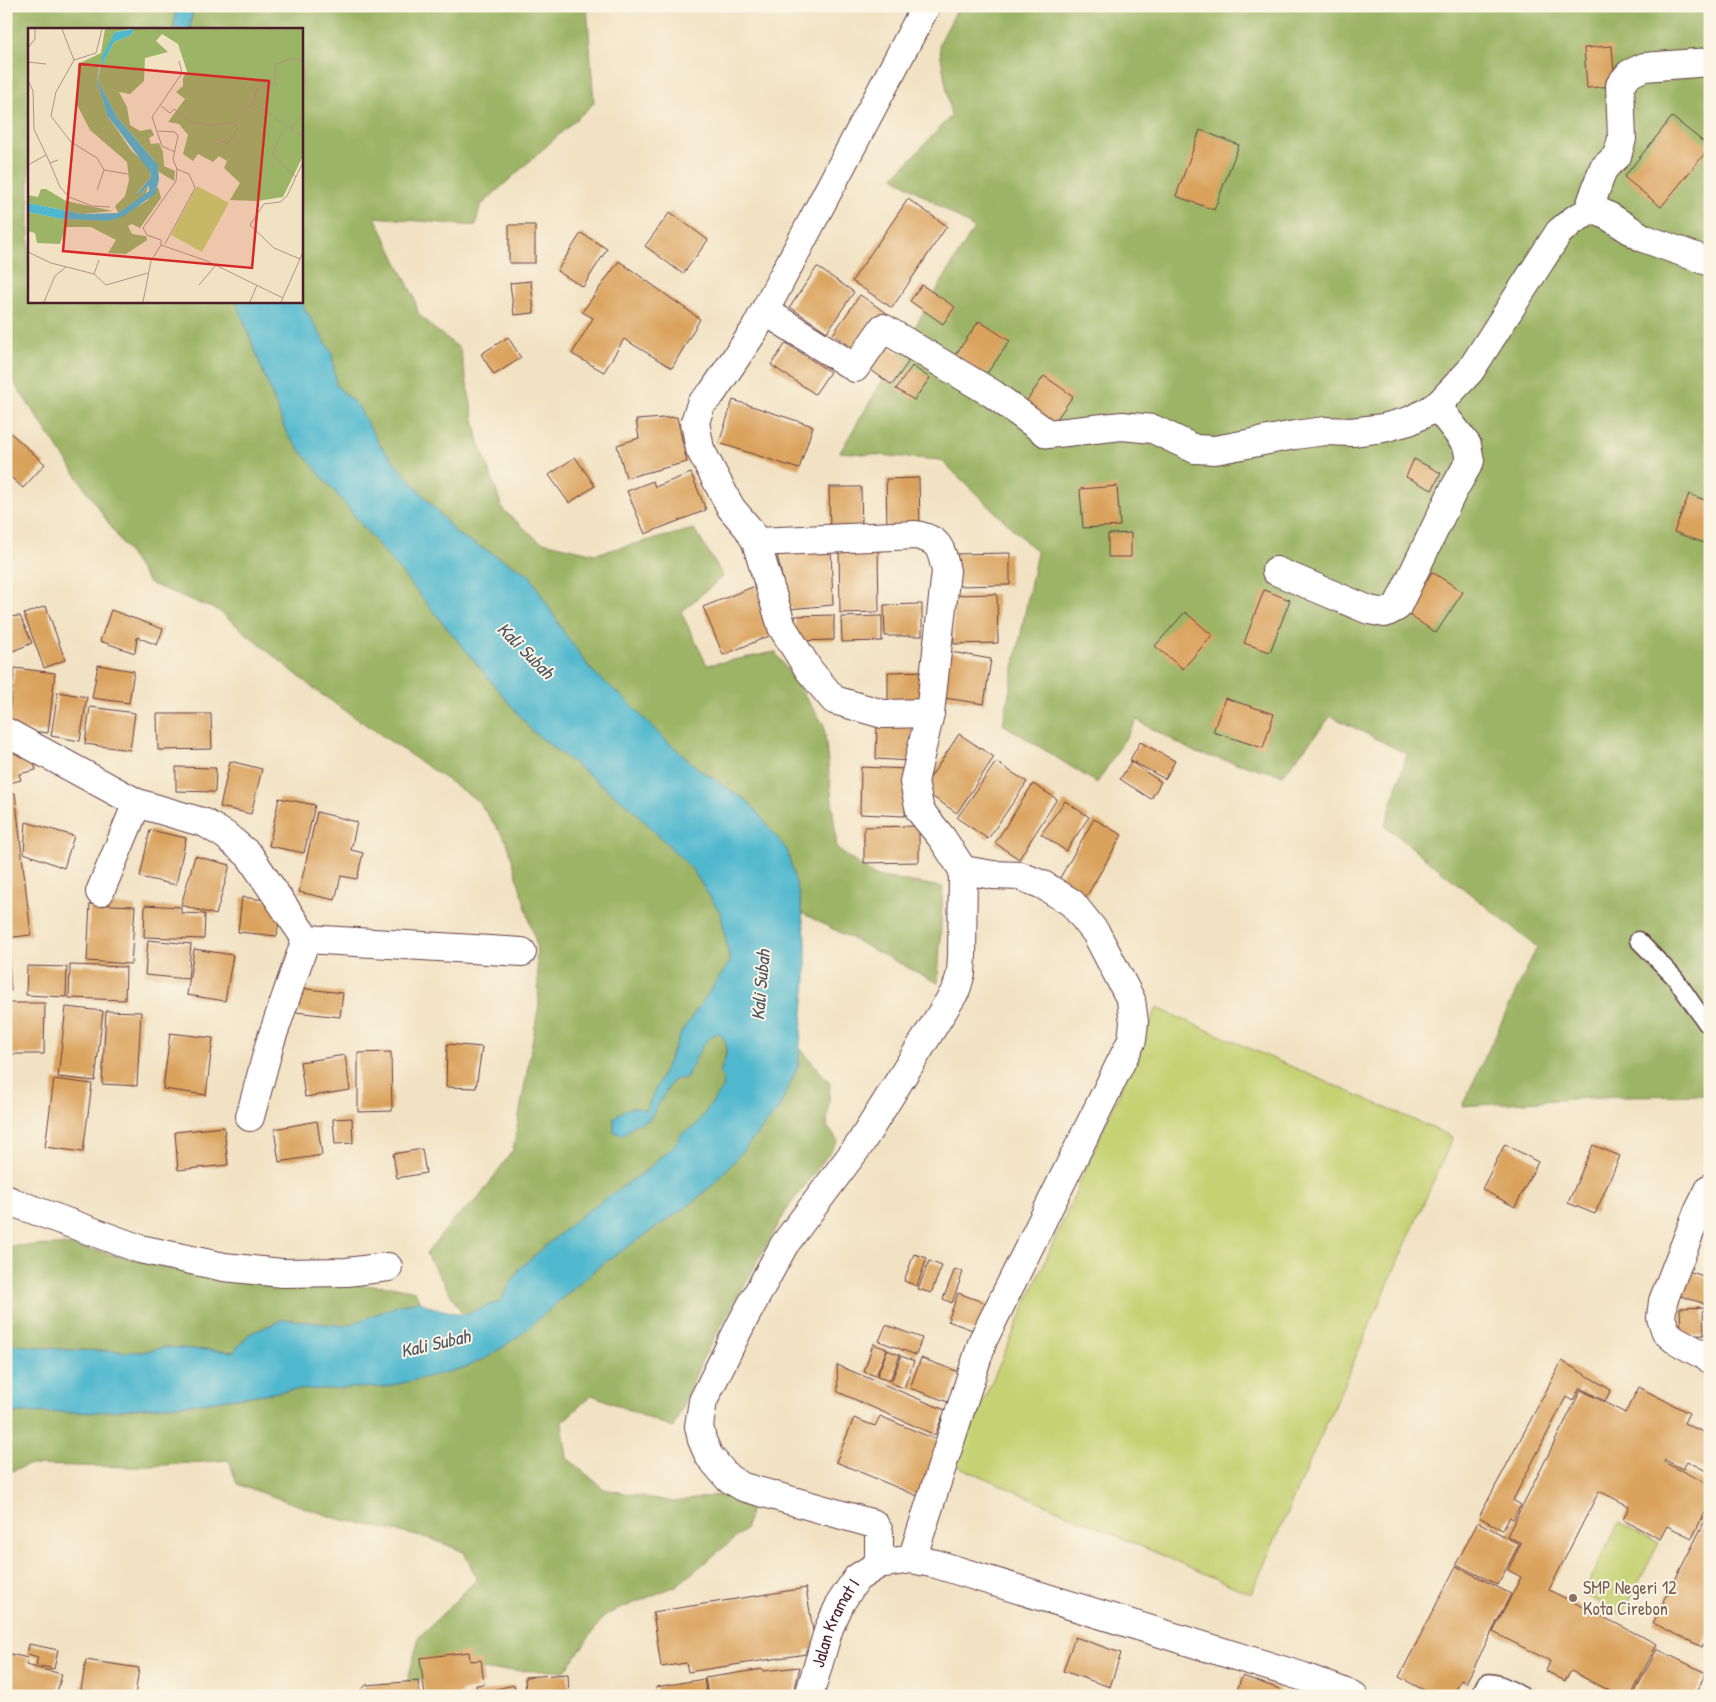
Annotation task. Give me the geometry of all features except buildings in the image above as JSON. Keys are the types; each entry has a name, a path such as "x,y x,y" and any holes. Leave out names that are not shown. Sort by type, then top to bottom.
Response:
{"street":[{"path":"926,6 754,332 712,393 700,404 695,422 700,450 707,464 731,508 748,528 756,542 782,627 810,670 834,700 883,714 930,713"},
{"path":"1588,212 1603,169 1617,156 1622,139 1620,85 1629,74 1644,67 1710,62"},
{"path":"765,311 855,368 883,328 992,394 1048,434 1122,426 1145,428 1153,429 1195,449 1215,450 1325,431 1352,432 1383,428 1409,421 1427,412 1439,404 1470,371 1559,232 1575,219 1588,212 1596,210 1642,238 1710,262"},
{"path":"1276,571 1369,610 1385,614 1397,607 1452,492 1470,461 1467,445 1440,410 1439,404"},
{"path":"756,542 916,535 930,538 938,544 946,571 930,713 914,782 920,811 964,870 962,956 961,973 956,990 860,1144 784,1245 714,1378 703,1401 699,1426 702,1440 709,1456 728,1478 743,1487 874,1524 879,1532 879,1564 912,1559 936,1564 1304,1677 1354,1696"},
{"path":"6,732 138,803 205,823 225,835 249,855 306,939"},
{"path":"100,892 138,803"},
{"path":"912,1559 983,1340 1132,1040 1134,1022 1131,1000 1122,981 1096,933 1072,903 1043,886 1020,876 993,875 964,870"},
{"path":"306,939 522,952"},
{"path":"250,1117 270,1043 306,939"},
{"path":"1710,1188 1663,1301 1661,1318 1666,1332 1674,1339 1710,1360"},
{"path":"6,1199 140,1249 224,1267 282,1273 347,1272 388,1267"},
{"name":"Jalan Kramat I","path":"809,1696 829,1628 841,1602 857,1578 879,1564"}],"lane":[{"path":"1638,940 1675,978 1710,1026"},
{"path":"1480,1696 1489,1682 1495,1682 1523,1696"}],"green space":[{"path":"6,6 176,6 174,28 28,28 28,302 236,302 287,434 532,731 629,806 692,869 721,914 730,962 682,1031 646,1110 623,1135 634,1125 649,1120 673,1080 696,1058 703,1044 717,1032 727,1043 720,1073 723,1079 722,1089 695,1127 682,1133 672,1148 647,1170 583,1214 520,1268 500,1301 463,1315 426,1254 455,1218 478,1199 513,1150 539,1004 536,943 507,842 478,801 318,692 219,611 149,583 8,374 6,354"},
{"path":"193,6 587,6 594,103 480,206 476,226 375,217 414,297 418,313 432,327 460,349 478,439 503,510 539,541 595,554 694,529 723,576 681,612 707,665 775,652 824,725 837,849 875,876 943,887 938,983 802,913 799,895 749,802 700,770 591,670 563,631 529,574 457,534 379,444 358,406 336,385 332,353 301,302 302,28 190,28"},
{"path":"959,6 1710,6 1710,1095 1619,1096 1462,1106 1537,947 1385,826 1407,754 1331,716 1283,775 1196,753 1137,720 1097,783 1003,724 1037,552 941,460 840,452 974,228 894,177 951,116 939,44"},
{"path":"1157,1008 1453,1137 1251,1594 955,1465"},
{"path":"799,1047 830,1083 827,1126 838,1141 786,1211 703,1358 673,1428 592,1395 562,1422 567,1458 604,1489 674,1502 731,1493 751,1509 745,1530 676,1586 605,1615 565,1671 455,1670 407,1683 419,1637 477,1579 464,1552 432,1539 335,1518 237,1484 229,1460 138,1467 27,1465 6,1473 6,1413 96,1412 201,1403 292,1390 559,1301 598,1267 689,1205 715,1183 778,1110 798,1066"},
{"path":"66,1245 168,1268 345,1285 391,1286 415,1291 419,1301 400,1305 345,1326 284,1319 249,1334 233,1352 166,1347 142,1352 71,1350 6,1344 6,1246"},
{"path":"1619,1523 1659,1543 1622,1615 1583,1594"}],"water":[{"path":"176,6 193,6 190,28 174,28"},
{"name":"Kali Subah","path":"236,302 301,302 332,353 336,385 358,406 379,444 457,534 529,574 563,631 591,670 700,770 749,802 787,850 799,895 806,940 806,979 798,1066 778,1110 715,1183 689,1205 598,1267 519,1336 488,1357 464,1368 386,1387 292,1390 201,1403 96,1412 6,1413 6,1344 71,1350 142,1352 166,1347 233,1352 249,1334 284,1319 345,1326 400,1305 419,1301 431,1307 462,1315 500,1301 520,1268 583,1214 647,1170 672,1148 682,1133 695,1126 722,1089 723,1079 720,1073 726,1046 725,1041 717,1032 703,1044 686,1078 673,1080 649,1120 634,1125 623,1135 614,1132 614,1118 622,1112 629,1108 646,1110 682,1031 730,962 721,914 692,869 629,806 532,731 287,434"}],"place":[{"name":"SMP Negeri 12 Kota Cirebon","path":"1573,1598"}]}
